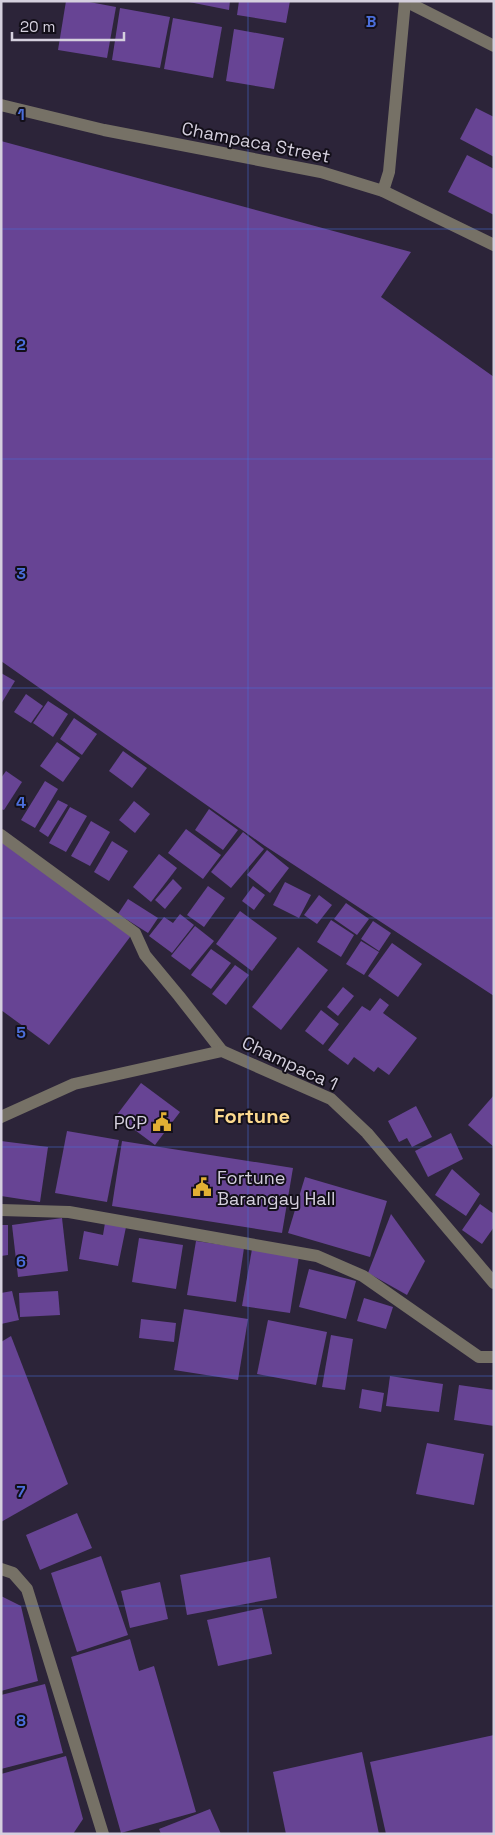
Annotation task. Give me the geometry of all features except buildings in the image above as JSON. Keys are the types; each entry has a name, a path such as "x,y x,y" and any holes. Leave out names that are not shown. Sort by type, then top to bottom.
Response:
{"street":[{"path":"382,191 389,172 405,1 494,46"},
{"name":"Champaca Street","path":"1,106 104,130 321,172 382,191 494,245"},
{"path":"1,835 135,933 145,955 222,1051"},
{"name":"Champaca 1","path":"1,1117 74,1084 222,1051 331,1099 367,1134 494,1283"},
{"path":"1,1210 69,1212 317,1256 363,1276 479,1357 494,1357"},
{"path":"1,1569 13,1573 27,1589 103,1834"}],"place":[{"name":"PCP","path":"162,1122"},
{"name":"Fortune Barangay Hall","path":"202,1187"}],"district":[{"name":"Fortune","path":"252,1116"}]}
